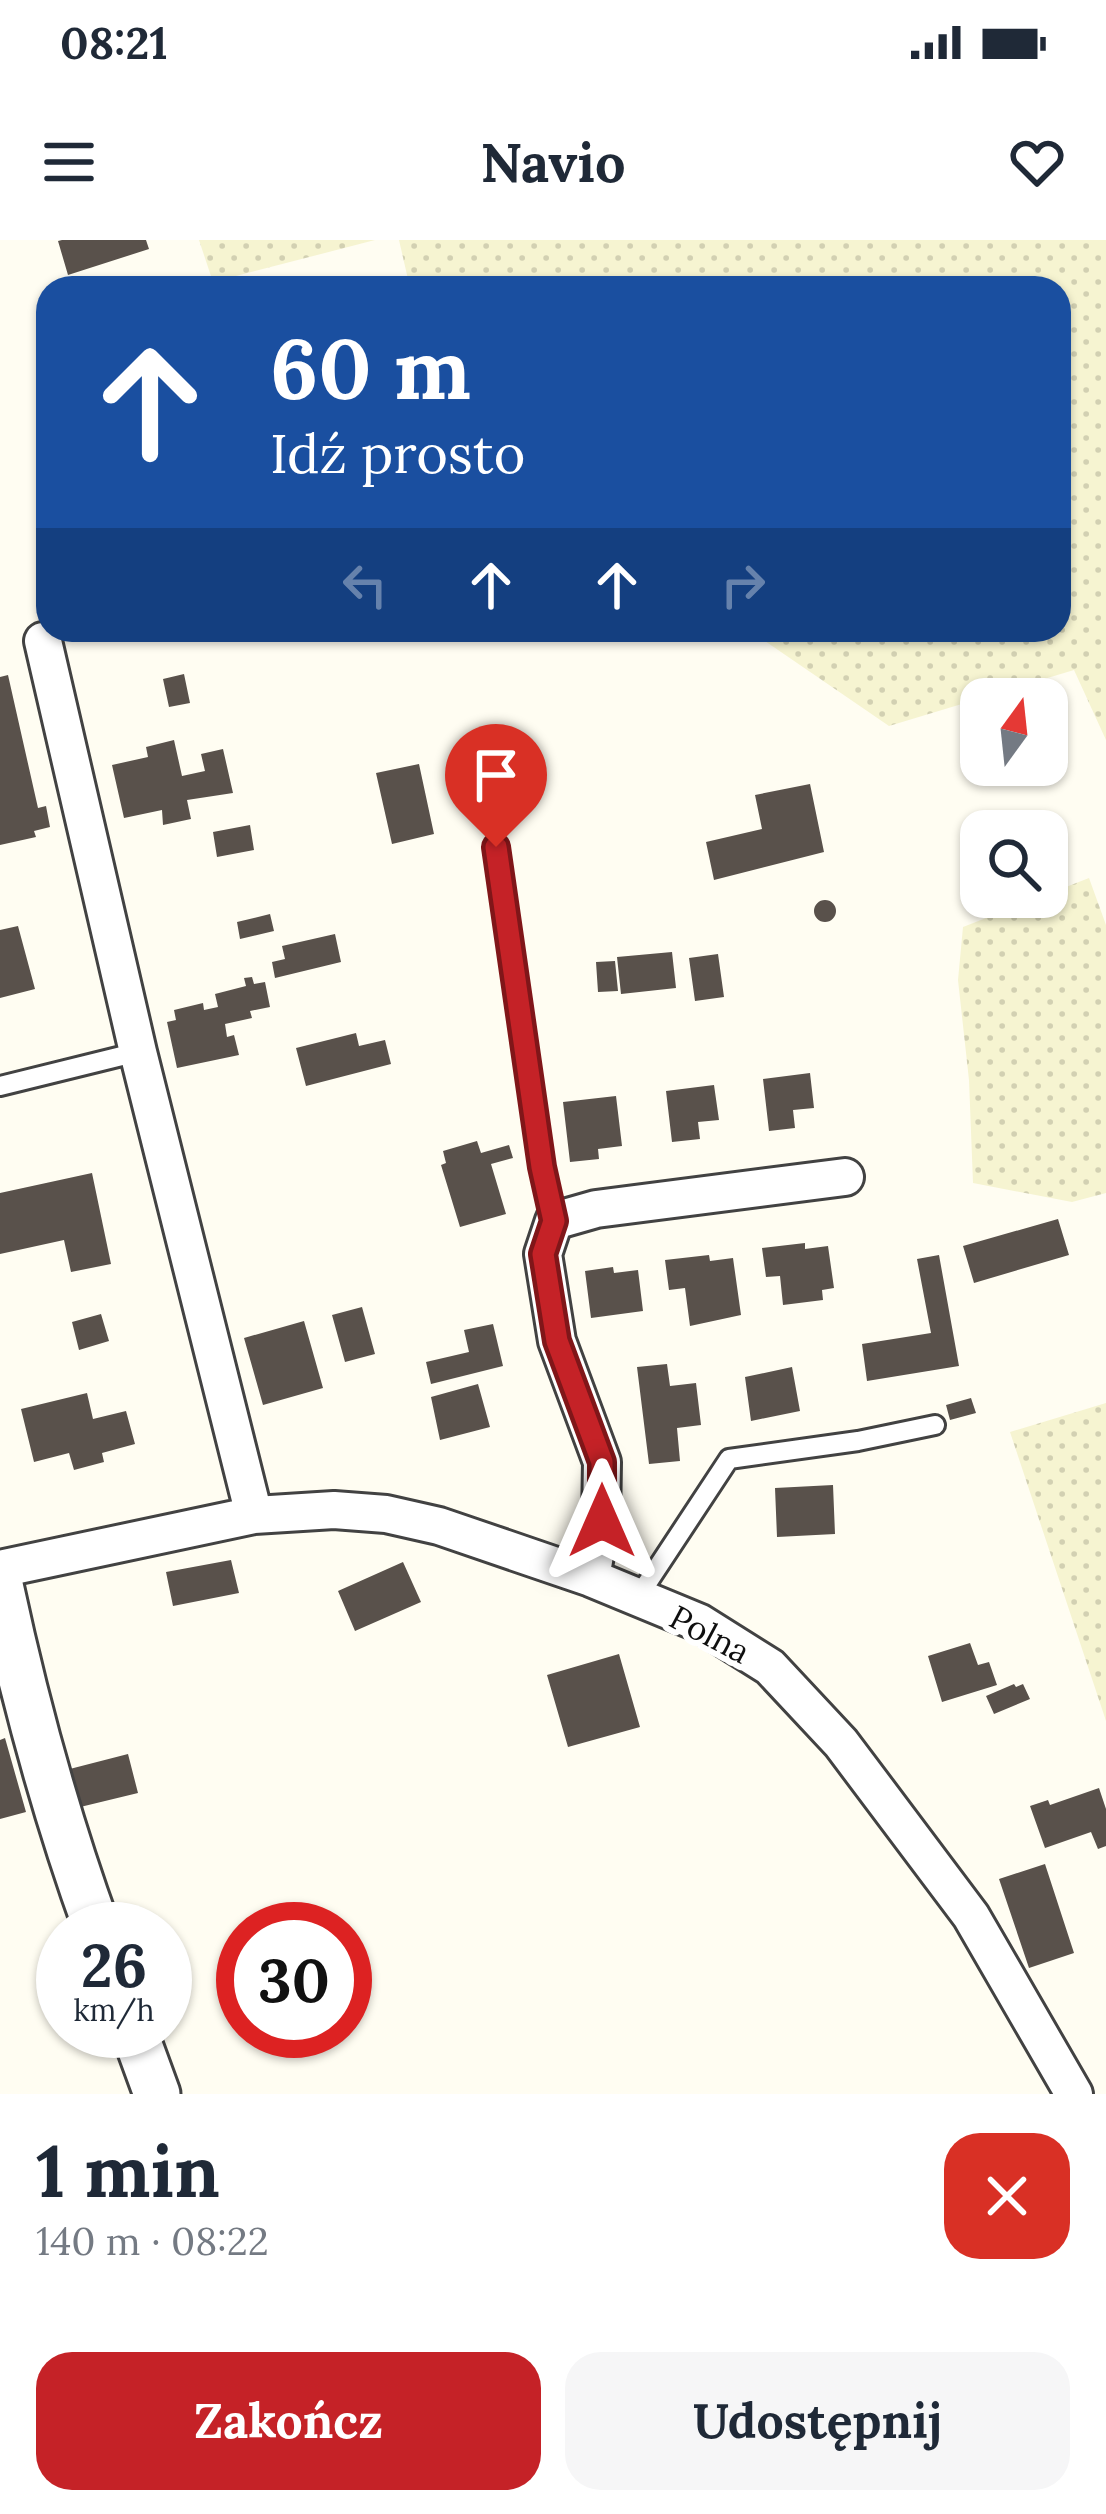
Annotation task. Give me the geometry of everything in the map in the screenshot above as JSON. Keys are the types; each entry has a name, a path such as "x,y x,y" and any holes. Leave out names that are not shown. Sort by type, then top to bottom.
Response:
{"street":[{"path":"43,642 254,1515"},
{"path":"591,1577 602,1521 602,1462 557,1341 543,1254 554,1221 596,1209 845,1177"},
{"name":"Polna","path":"1,1588 254,1515 334,1510 386,1514 439,1526 591,1577 700,1623 770,1667 841,1743 971,1916 1074,2094"},
{"path":"1,1588 27,1709 87,1902"},
{"path":"144,2058 158,2094"}],"lane":[{"path":"496,847 554,1221"},
{"path":"0,1086 139,1052"},
{"path":"638,1597 729,1459 934,1425"}],"shaded area":[{"path":"199,240 375,240 236,276 211,276"},
{"path":"399,240 1106,240 1106,740 1074,670 1048,678 960,678 960,705 889,726 766,642 1071,642 1071,276 407,276"},
{"path":"1089,878 1106,925 1106,1193 1072,1202 973,1183 969,1080 958,980 963,927 986,918 1068,918 1068,886"},
{"path":"1106,1403 1106,1721 1010,1432"}],"building":[{"path":"146,240 149,249 68,275 58,241"},
{"path":"184,674 190,703 169,707 163,679"},
{"path":"8,675 38,808 46,806 50,827 34,831 36,837 0,845 0,677"},
{"path":"174,740 182,776 205,771 201,754 223,749 233,793 187,800 191,819 163,825 162,810 124,818 112,765 148,757 146,747"},
{"path":"419,764 434,834 392,844 376,773"},
{"path":"810,784 824,852 714,880 706,842 762,829 755,795"},
{"path":"250,825 254,850 217,857 213,832"},
{"path":"825,900 836,911 825,922 814,911"},
{"path":"270,914 274,931 240,939 237,922"},
{"path":"18,926 35,989 0,998 0,930"},
{"path":"335,934 341,962 275,978 272,962 285,959 282,946"},
{"path":"672,952 676,988 621,994 617,957"},
{"path":"718,954 724,997 695,1001 689,958"},
{"path":"615,961 618,991 598,992 596,962"},
{"path":"252,977 254,984 265,982 270,1007 250,1011 252,1018 225,1024 227,1037 234,1035 239,1055 177,1068 167,1022 176,1020 174,1010 203,1003 204,1010 218,1007 215,994 246,986 244,978"},
{"path":"356,1033 359,1046 385,1040 391,1064 306,1086 296,1048"},
{"path":"810,1073 814,1108 793,1110 795,1128 769,1131 763,1079"},
{"path":"714,1085 719,1120 698,1122 700,1139 672,1142 666,1091"},
{"path":"616,1096 622,1146 598,1149 599,1159 570,1162 563,1102"},
{"path":"477,1141 481,1153 509,1145 513,1158 491,1164 506,1214 460,1227 441,1165 446,1163 443,1151"},
{"path":"92,1173 111,1264 71,1272 64,1240 0,1254 0,1193"},
{"path":"1058,1219 1069,1255 974,1283 963,1246"},
{"path":"805,1243 805,1249 828,1246 834,1288 822,1290 823,1300 783,1305 780,1276 766,1277 762,1248"},
{"path":"709,1255 710,1261 733,1258 741,1315 690,1326 685,1288 669,1290 665,1260"},
{"path":"939,1255 959,1366 867,1381 862,1344 931,1333 917,1259"},
{"path":"613,1267 614,1273 638,1270 643,1311 591,1318 585,1271"},
{"path":"362,1307 375,1354 345,1362 332,1315"},
{"path":"101,1314 109,1341 79,1350 72,1322"},
{"path":"304,1321 323,1388 263,1405 244,1338"},
{"path":"493,1324 503,1366 431,1384 426,1362 469,1352 464,1330"},
{"path":"667,1364 670,1386 696,1383 701,1425 677,1428 680,1461 649,1464 637,1367"},
{"path":"792,1367 800,1411 751,1421 745,1377"},
{"path":"478,1384 490,1427 440,1440 431,1397"},
{"path":"87,1393 93,1419 126,1411 135,1444 102,1453 104,1462 74,1470 69,1453 34,1462 21,1409"},
{"path":"971,1398 976,1413 950,1420 946,1405"},
{"path":"833,1485 835,1534 777,1537 775,1488"},
{"path":"231,1560 239,1593 173,1606 166,1572"},
{"path":"403,1562 421,1602 355,1631 338,1591"},
{"path":"970,1643 978,1665 989,1662 997,1685 942,1702 928,1656"},
{"path":"619,1654 640,1727 568,1747 547,1675"},
{"path":"1023,1684 1030,1699 994,1714 986,1696"},
{"path":"5,1738 26,1812 0,1819 0,1740"},
{"path":"128,1754 138,1793 72,1809 62,1771"},
{"path":"1099,1788 1106,1809 1106,1846 1098,1849 1091,1832 1045,1848 1030,1806 1048,1800 1050,1805"},
{"path":"1045,1864 1074,1953 1029,1968 999,1879"}],"route":[{"path":"496,847 554,1221 543,1254 557,1341 602,1462 602,1521"}]}
